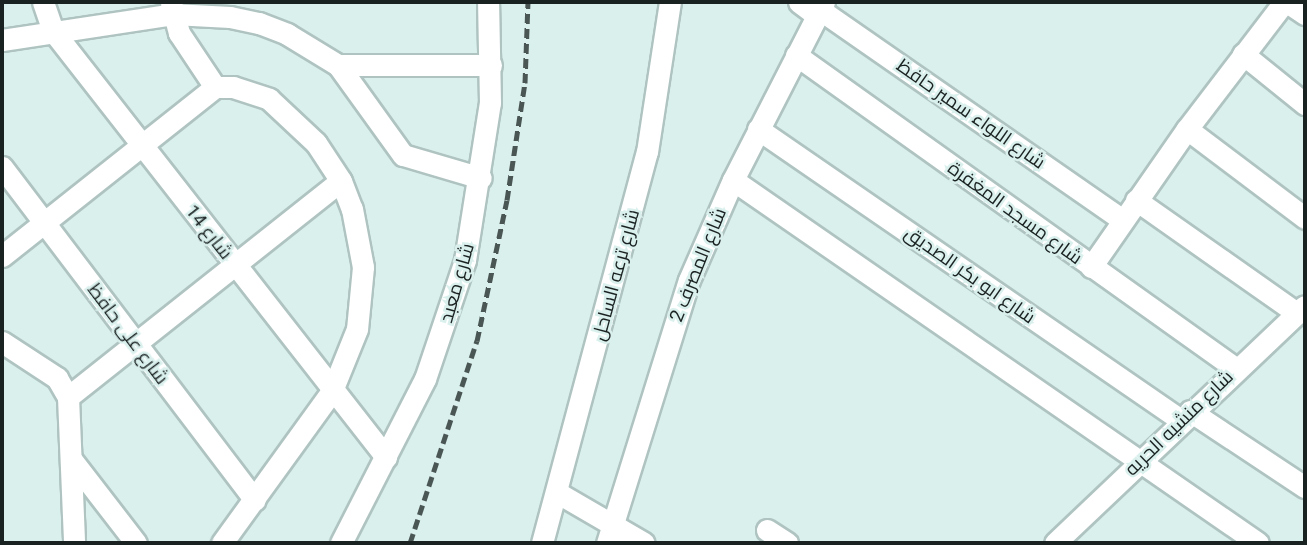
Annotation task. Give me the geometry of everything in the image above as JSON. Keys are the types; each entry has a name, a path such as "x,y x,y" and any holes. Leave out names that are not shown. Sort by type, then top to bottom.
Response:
{"street":[{"name":"شارع 14","path":"43,2 53,31 386,457"},
{"name":"شارع معبد","path":"341,543 386,457 445,327 465,260 481,178 492,65 488,2"},
{"name":"شارع ترعه الساحل","path":"541,543 558,493 647,152 670,2"},
{"name":"شارع اللواء سمير حافظ","path":"799,2 820,9 1123,220"},
{"path":"1091,267 1187,129 1286,2 1305,14"},
{"path":"172,8 190,52 215,87"},
{"path":"2,40 172,8 259,23 287,34 338,65 403,155 481,178"},
{"name":"شارع المصرف 2","path":"610,534 677,314 733,180 820,9"},
{"path":"1243,54 1305,104"},
{"name":"شارع مسجد المغفرة","path":"796,55 1235,368"},
{"path":"338,65 492,65"},
{"path":"2,256 215,87 252,92 285,110 316,143 341,181 359,237 362,296 354,340 332,391 222,543"},
{"name":"شارع ابو بكر الصديق","path":"758,129 1186,416 1305,487"},
{"path":"1187,129 1305,218"},
{"name":"شارع على حافظ","path":"2,167 255,500"},
{"path":"733,180 1136,463 1258,543"},
{"path":"68,397 341,181"},
{"path":"1136,200 1301,309"},
{"name":"شارع منشيه الحريه","path":"1055,543 1235,368 1301,309"},
{"path":"2,342 57,378 68,397 74,543"},
{"path":"71,459 136,543"},
{"path":"558,493 610,534 644,543"},
{"path":"767,530 787,543"}],"railway":[{"path":"410,543 477,341 507,200 525,83 528,2"}]}
